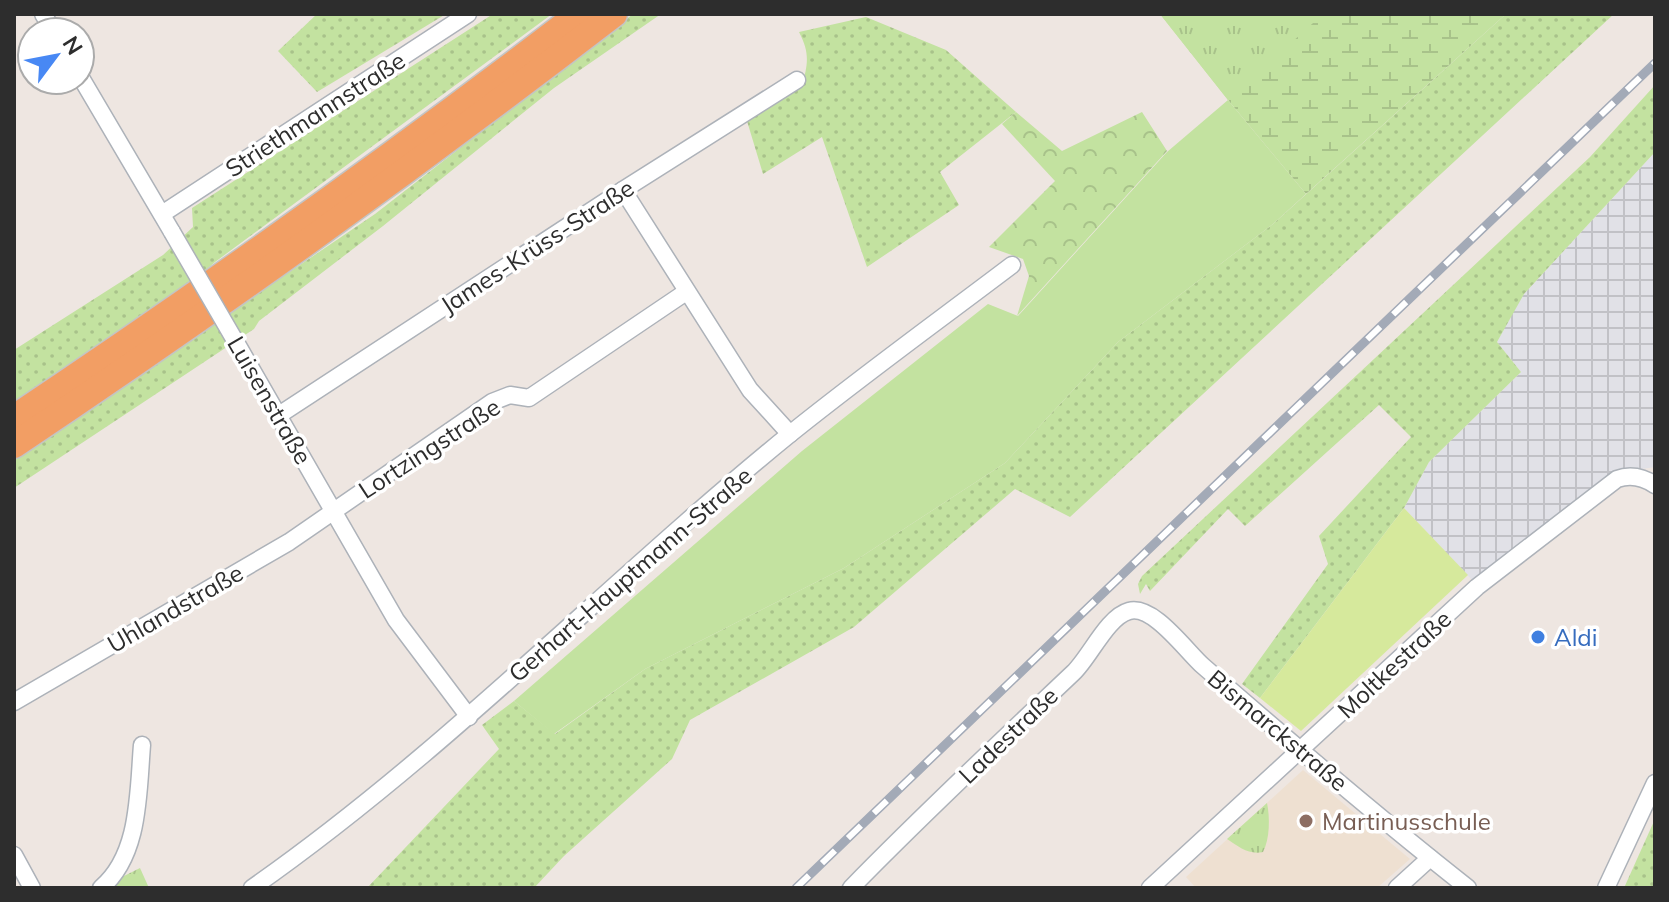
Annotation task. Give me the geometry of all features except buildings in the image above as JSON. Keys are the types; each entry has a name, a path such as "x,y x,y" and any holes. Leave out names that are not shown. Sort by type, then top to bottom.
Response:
{"highway":[{"path":"14,418 293,227 579,14"},
{"path":"14,445 306,245 614,14"}],"street":[{"name":"Striethmannstraße","path":"162,214 468,14"},
{"name":"James-Krüss-Straße","path":"279,415 797,80"},
{"name":"Luisenstraße","path":"92,96 396,620 469,717"},
{"path":"623,190 750,390 790,434"},
{"name":"Gerhart-Hauptmann-Straße","path":"252,888 323,838 469,717 790,434 1012,265"},
{"name":"Lortzingstraße","path":"334,510 492,402 510,395 529,398 686,292"},
{"name":"Moltkestraße","path":"1150,888 1477,587 1611,483 1629,475 1647,479 1655,485"},
{"name":"Uhlandstraße","path":"14,702 289,542 334,510"},
{"name":"Ladestraße","path":"851,888 1083,664 1115,619 1128,611 1142,610 1156,618 1166,630"},
{"name":"Bismarckstraße","path":"1166,630 1199,663 1468,888"},
{"path":"101,888 125,858 136,806 142,745"},
{"path":"1606,888 1655,783"},
{"path":"14,855 32,888"},
{"path":"1397,888 1430,858"}],"shaded area":[{"path":"1655,152 1655,467 1615,473 1551,524 1472,580 1404,508 1429,462 1521,372 1497,342 1524,294"},
{"name":"Martinusschule","path":"1303,770 1410,859 1377,888 1196,888 1186,877"}],"green space":[{"path":"317,14 446,14 317,92 278,51"},
{"path":"493,14 552,14 215,262 184,289 14,403 14,350 163,255 193,227 192,208"},
{"path":"633,14 661,14 554,88 259,321 254,329 14,488 14,459 375,214"},
{"path":"1160,14 1506,14 1306,194"},
{"path":"1160,14 1323,14 1228,100"},
{"path":"1506,14 1614,14 1070,517 1015,489 854,627 690,720 672,759 564,856 534,888 367,888 499,749 482,725 514,701 555,734 645,669 844,568 1005,463 1118,342 1273,224"},
{"path":"866,17 946,50 1016,112 940,172 959,205 867,267 822,137 763,174 747,121 802,86 807,59 799,32"},
{"path":"1655,85 1655,152 1524,294 1497,342 1521,372 1429,462 1404,508 1260,698 1242,684 1328,564 1319,536 1411,437 1379,405 1245,526 1228,509 1150,591 1146,584 1140,594 1138,584 1142,576 1590,157"},
{"path":"1228,100 1306,194 1273,224 1118,342 1005,463 844,568 645,669 554,734 514,701 802,451 988,304 1018,316 1167,152"},
{"path":"1016,112 1062,151 1142,112 1167,151 1017,316 1029,276 1023,259 989,247 1055,181 1002,124"},
{"path":"1404,508 1468,575 1301,731 1260,698"},
{"path":"1267,803 1269,828 1263,852 1249,851 1227,839"},
{"path":"1655,819 1655,888 1624,888"},
{"path":"140,868 149,888 111,888 122,877"}],"railway":[{"path":"796,888 1655,63"}],"place":[{"name":"Aldi","path":"1538,637"},
{"name":"Martinusschule","path":"1306,821"}]}
